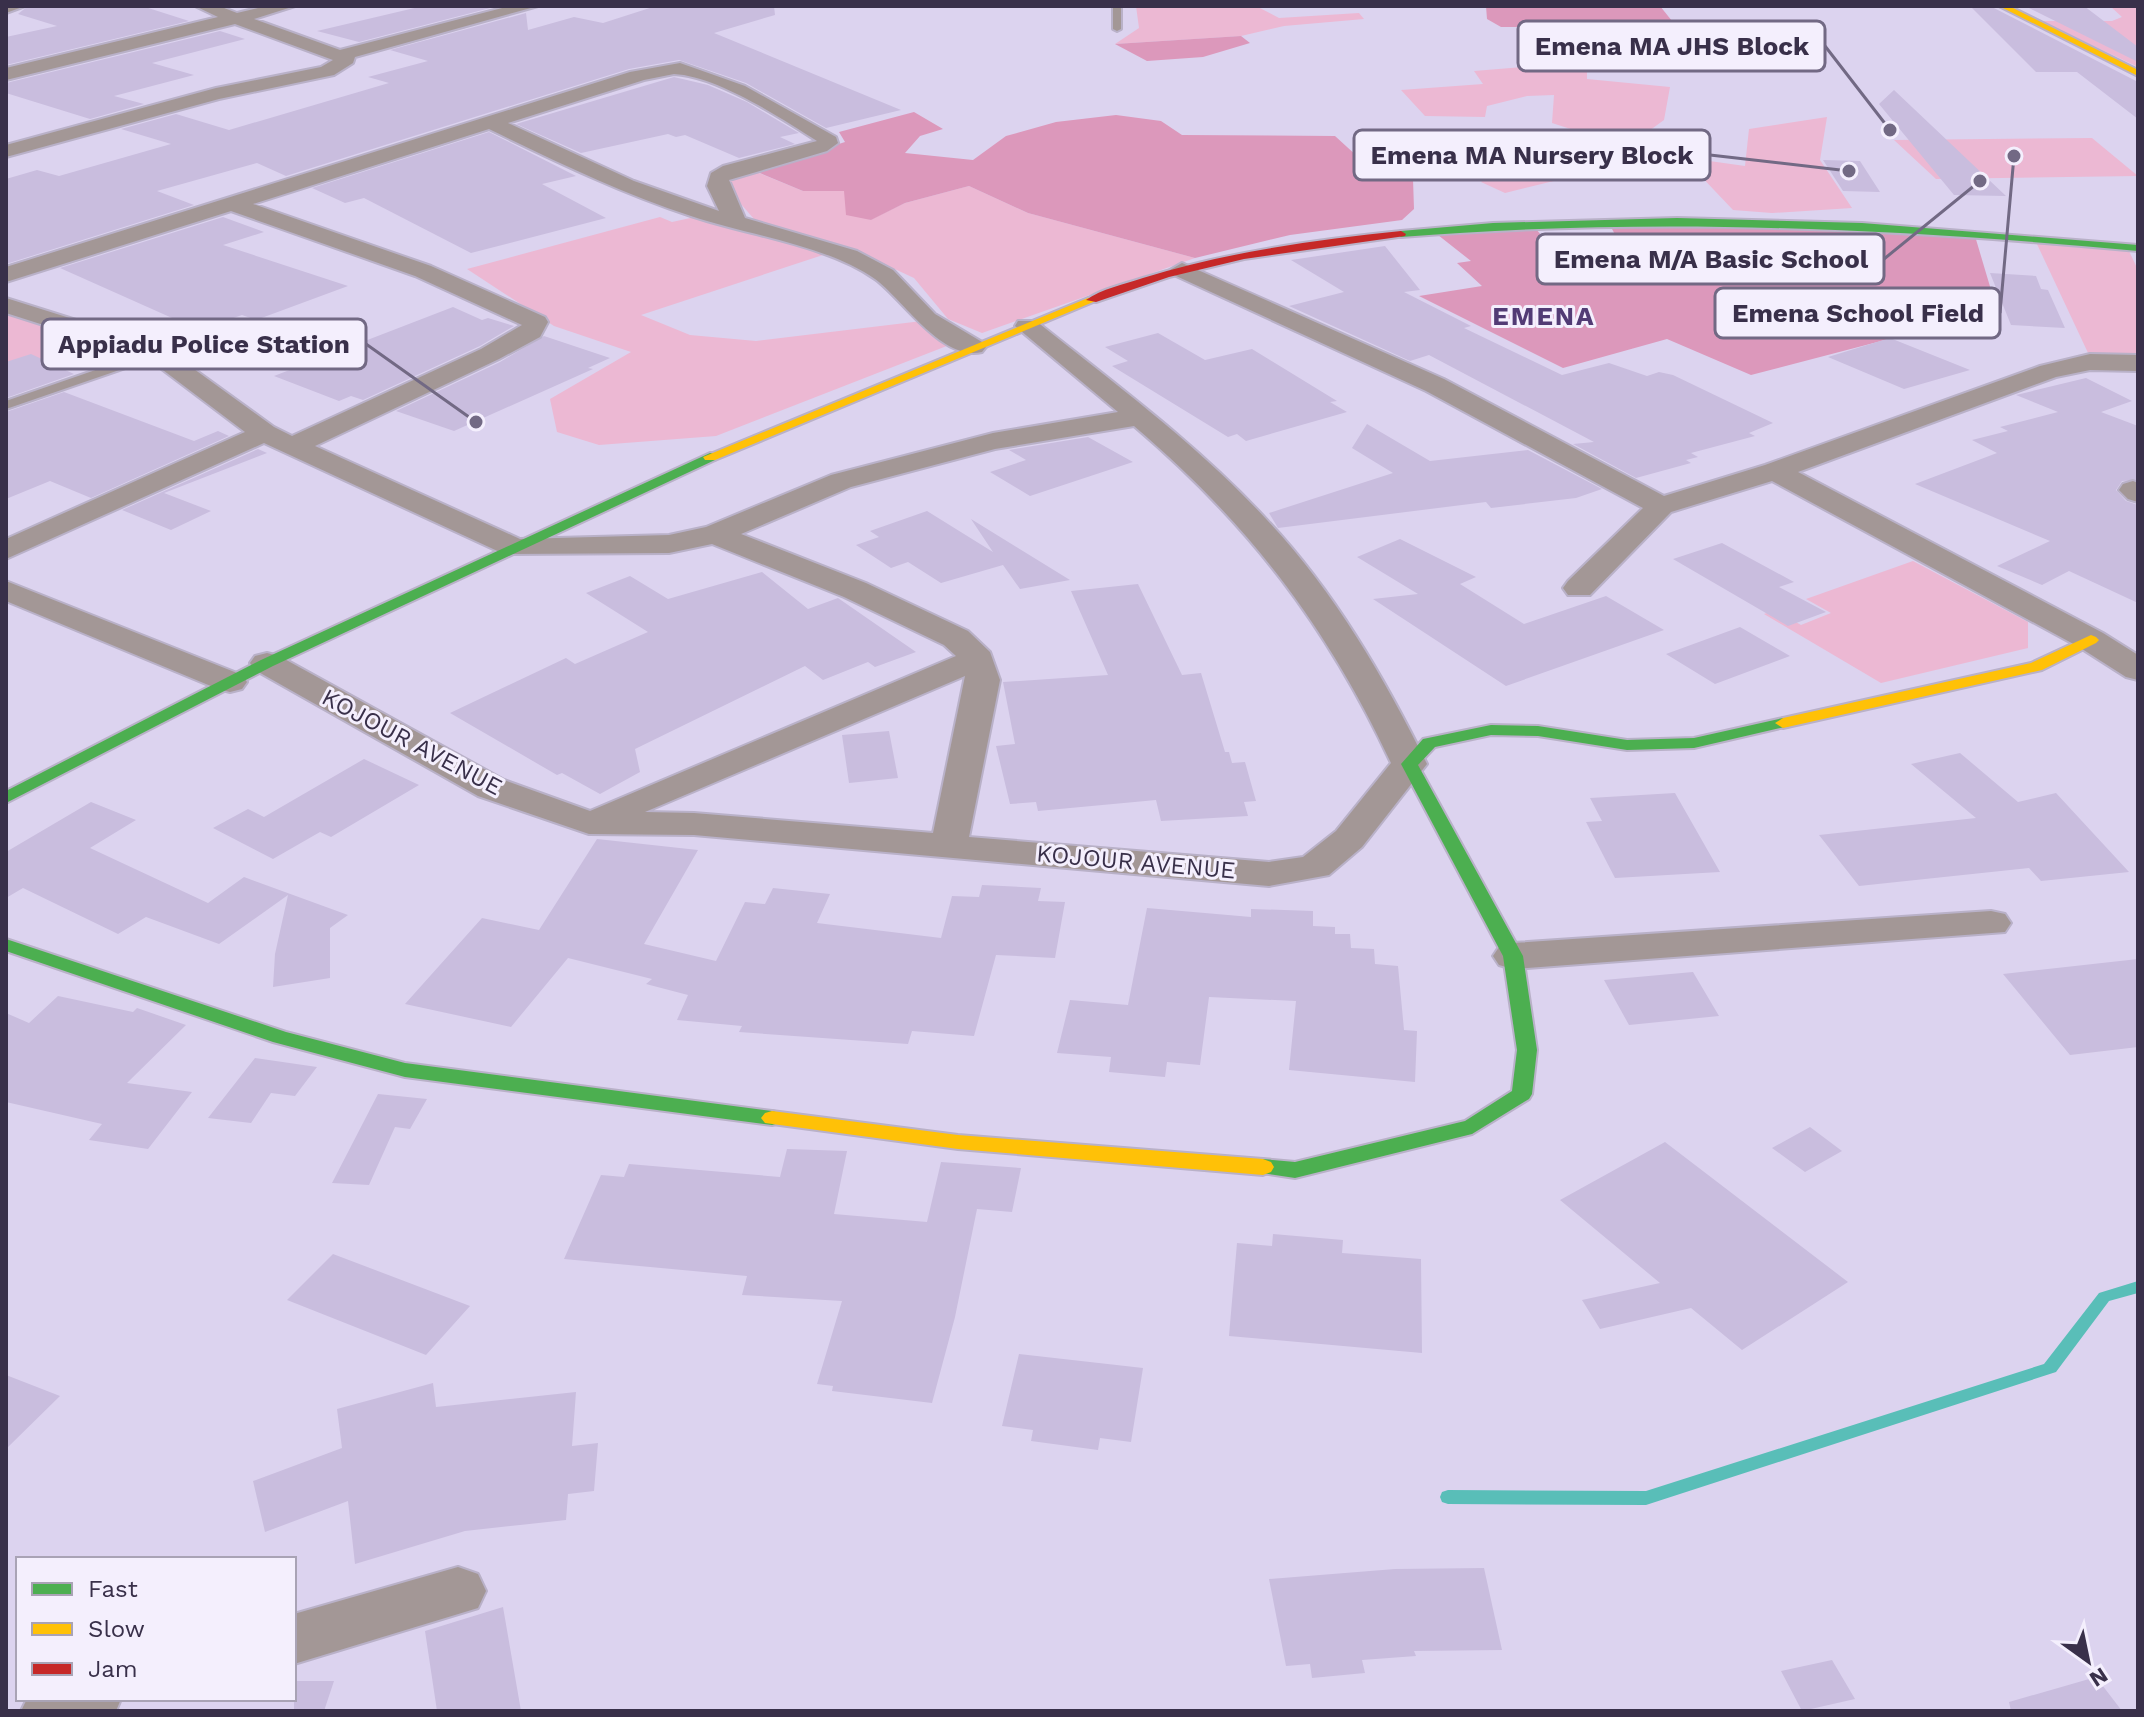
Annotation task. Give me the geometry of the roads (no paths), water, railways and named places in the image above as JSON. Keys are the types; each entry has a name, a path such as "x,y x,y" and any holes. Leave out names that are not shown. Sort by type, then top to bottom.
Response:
{"street":[{"path":"6,8 17,6"},
{"path":"6,151 216,94 327,71 344,64 347,59 234,20 203,6"},
{"path":"6,74 287,6"},
{"path":"342,55 530,6"},
{"path":"2003,6 2138,73"},
{"path":"6,275 653,71 685,69 734,89 826,137 828,143 820,147 730,170 718,177 718,186 736,223"},
{"path":"489,122 591,172 736,223 849,256 885,275 926,319 973,347"},
{"path":"228,203 423,271 536,322 531,332 490,354 292,446"},
{"path":"6,798 267,663 691,465 973,347 1120,289 1182,270 1295,246 1442,230 1596,222 1870,225 2138,248"},
{"path":"1182,270 1435,385 1661,506"},
{"path":"6,305 156,353 264,433 515,548 669,544 715,534 841,481 993,441 1139,417"},
{"path":"6,945 280,1037 405,1070 958,1142 1295,1170 1472,1127 1522,1094 1527,1050 1513,956 1456,845 1409,764 1382,705 1319,604 1232,500 1139,417 1027,326"},
{"path":"1579,588 1661,506 1775,471 2049,371 2090,362 2138,363"},
{"path":"6,550 264,433"},
{"path":"1775,471 2091,640 2138,670"},
{"path":"715,534 855,590 956,638 978,659 983,680 949,845"},
{"path":"6,590 230,682"},
{"path":"1409,764 1429,743 1491,730 1538,731 1627,745 1694,743 2036,667 2091,640"},
{"path":"589,823 978,659"},
{"name":"KOJOUR AVENUE","path":"267,663 491,788 589,823 694,824 1269,874 1315,867 1349,839 1409,764"},
{"path":"1513,956 1991,923"},
{"path":"296,1638 458,1591"},
{"path":"51,1711 85,1701"}],"lane":[{"path":"1117,6 1117,29"},
{"path":"6,405 156,353"}],"waterway":[{"path":"1448,1497 1646,1498 2050,1368 2104,1297 2138,1287"}],"place":[{"name":"Emena MA JHS Block","path":"1890,130"},
{"name":"Emena School Field","path":"2014,156"},
{"name":"Emena MA Nursery Block","path":"1849,171"},
{"name":"Emena M/A Basic School","path":"1980,181"},
{"name":"Appiadu Police Station","path":"476,422"}],"district":[{"name":"EMENA","path":"1544,316"}]}
